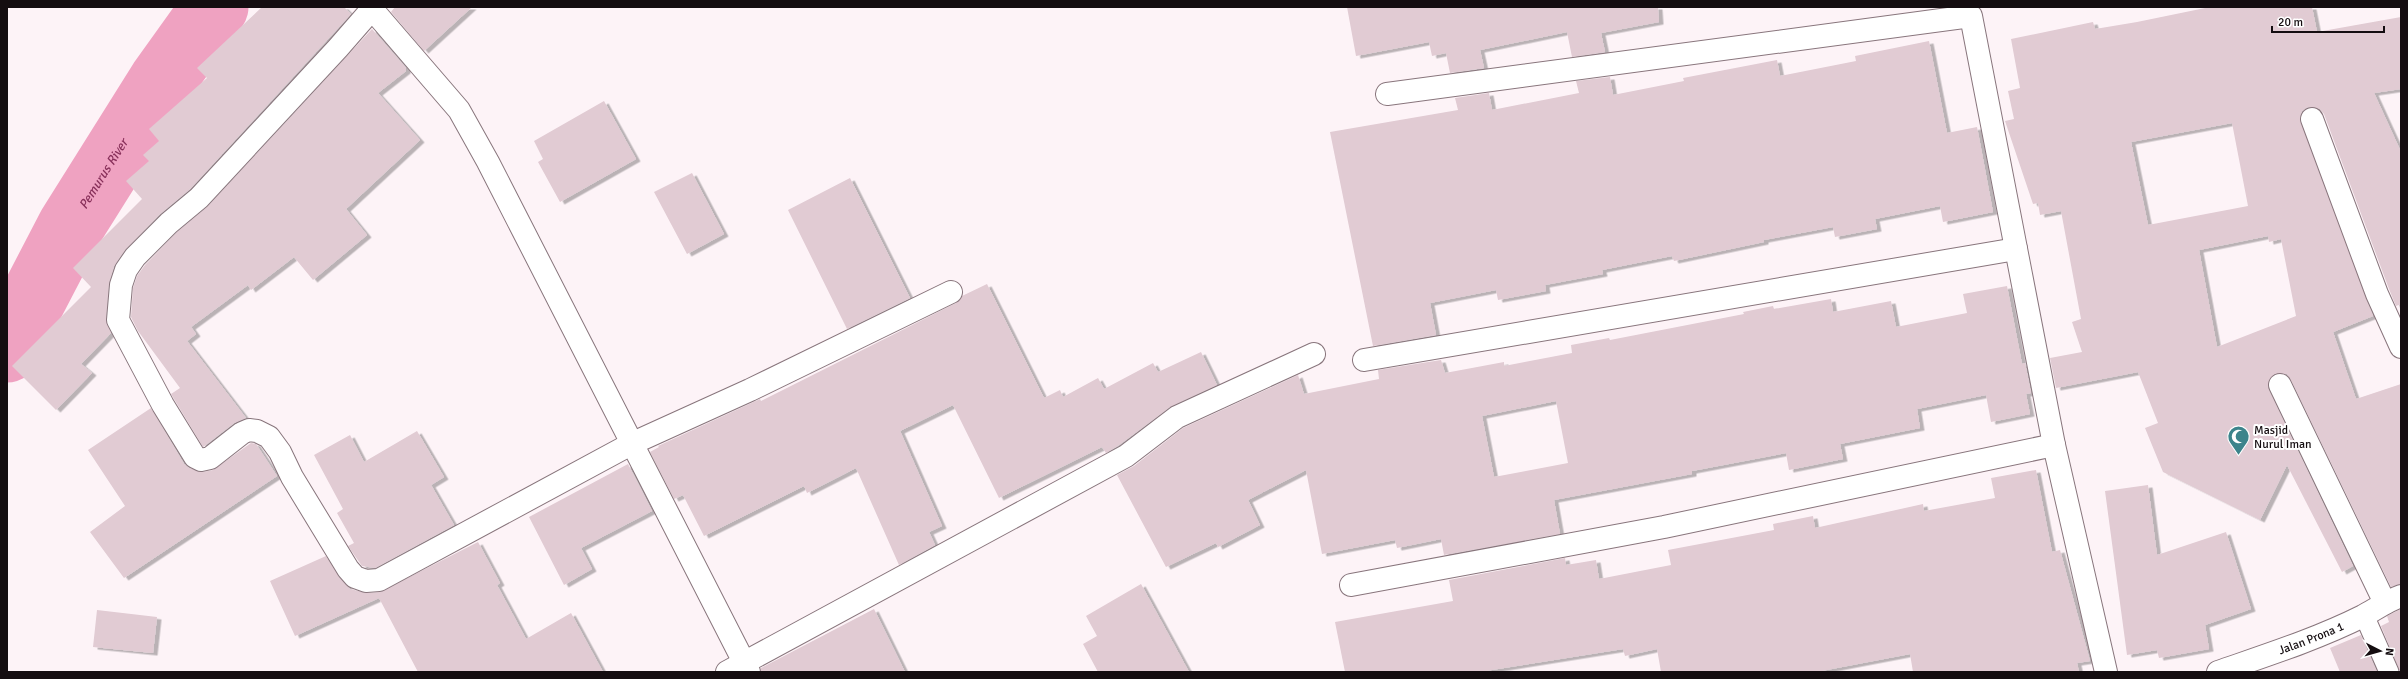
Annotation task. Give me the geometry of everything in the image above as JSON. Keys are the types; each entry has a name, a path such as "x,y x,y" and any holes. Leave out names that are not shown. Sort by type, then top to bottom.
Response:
{"street":[{"path":"951,292 750,390 631,444 379,580 366,581 355,577 348,569 292,477 280,452 269,437 257,431 249,430 242,433 210,458 201,460 195,457 163,405 118,320 121,286 126,270 135,257 169,223 199,198 338,48 372,8 459,110 488,162 631,444 740,669 1126,456 1177,417 1314,354"},
{"path":"1387,94 1971,16 2054,445 2106,672"},
{"path":"2312,119 2377,294 2401,347"},
{"path":"1364,360 2016,249"},
{"path":"2280,386 2393,599"},
{"path":"1351,585 1664,527 2054,445"},
{"name":"Jalan Prona 1","path":"2218,672 2289,647 2364,615 2393,599"}],"lane":[{"path":"2364,615 2389,672"}],"building":[{"path":"262,7 344,7 351,14 190,189 160,214 125,250 114,266 109,284 106,319 111,333 81,364 92,373 56,410 12,366 91,287 73,268 142,199 126,181 149,161 143,155 159,141 149,129 207,78 197,68"},
{"path":"395,7 472,7 424,51 391,12"},
{"path":"1347,7 1658,7 1659,22 1601,33 1605,52 1572,57 1567,32 1480,50 1484,68 1450,73 1446,53 1432,56 1429,42 1356,56"},
{"path":"2210,7 2312,7 2317,32 2401,17 2401,89 2374,93 2401,152 2401,304 2396,306 2389,289 2324,114 2320,109 2308,107 2302,111 2300,117 2373,316 2333,332 2356,399 2401,384 2401,584 2391,587 2287,374 2274,374 2268,384 2269,390 2353,566 2342,572 2287,465 2260,520 2163,472 2145,428 2158,423 2138,372 2056,388 2050,358 2082,352 2072,322 2081,319 2061,211 2040,215 2038,203 2033,204 2005,121 2014,119 2008,91 2020,88 2011,39 2093,22 2095,29","holes":["2232,123 2248,206 2148,225 2131,142","2268,236 2269,242 2281,239 2296,316 2217,347 2199,250"]},
{"path":"372,29 406,68 406,71 378,93 420,140 346,209 367,235 313,280 294,257 251,290 248,285 191,327 196,334 187,341 246,418 234,423 203,447 171,394 180,388 138,331 131,317 133,288 137,276 145,265 177,232 208,206"},
{"path":"1929,41 1947,133 1977,127 1993,212 1943,222 1940,206 1875,219 1877,229 1835,237 1833,227 1764,240 1764,242 1674,261 1672,256 1602,270 1603,274 1545,285 1546,291 1498,300 1496,290 1430,303 1436,335 1373,346 1330,132 1458,110 1455,98 1489,93 1492,110 1579,93 1576,81 1610,77 1613,95 1684,81 1683,78 1777,60 1780,76 1856,61 1855,56"},
{"path":"604,101 636,159 560,202 538,162 543,159 534,141"},
{"path":"692,173 724,234 687,254 654,192"},
{"path":"850,178 910,298 847,329 788,210"},
{"path":"987,284 1044,398 1060,390 1063,397 1098,378 1104,389 1153,363 1158,372 1201,352 1217,385 1170,407 1106,453 1102,447 999,498 953,405 900,431 942,526 929,532 935,545 899,565 856,468 807,493 804,486 704,536 683,495 674,499 650,452 659,447 658,446 760,399 761,401 956,303 962,296"},
{"path":"2007,286 2022,364 2025,363 2031,393 2026,394 2030,414 1991,422 1986,395 1917,409 1920,428 1840,444 1843,459 1789,470 1786,453 1692,471 1692,474 1554,500 1560,534 1444,555 1441,539 1397,548 1395,540 1322,554 1306,470 1248,500 1260,525 1218,547 1216,543 1166,567 1117,475 1134,466 1183,428 1298,375 1304,394 1379,379 1378,370 1441,360 1445,373 1504,362 1504,366 1572,353 1571,345 1609,338 1610,340 1744,314 1743,312 1773,306 1774,309 1831,299 1833,312 1891,301 1896,327 1967,313 1963,294","holes":["1556,401 1568,463 1494,477 1482,416"]},
{"path":"151,408 184,464 189,468 203,472 213,470 251,443 256,444 277,476 124,578 90,532 125,506 88,450"},
{"path":"417,431 444,477 431,485 454,525 375,568 362,566 348,546 354,543 337,513 343,509 314,455 350,435 364,462"},
{"path":"628,464 652,511 581,548 592,569 564,585 529,517"},
{"path":"2036,470 2052,552 2060,550 2090,661 2077,663 2079,672 1913,672 1910,654 1816,672 1661,672 1657,649 1625,656 1623,649 1479,672 1345,672 1335,622 1453,601 1449,580 1565,558 1566,565 1596,560 1599,579 1671,565 1668,550 1774,530 1773,524 1813,516 1815,528 1923,504 1924,511 1995,498 1991,478"},
{"path":"2148,485 2157,555 2226,532 2251,609 2205,625 2209,649 2159,658 2157,650 2127,655 2105,491"},
{"path":"478,542 500,583 497,585 526,639 571,613 603,672 418,672 379,598 295,636 270,581 326,556 339,577 350,589 367,593 380,592"},
{"path":"1141,584 1189,672 1098,672 1083,644 1097,636 1086,616"},
{"path":"874,609 905,672 761,672 761,668"},
{"path":"2401,609 2400,672 2381,626 2389,622 2387,616"},
{"path":"97,610 157,617 153,653 93,647"},
{"path":"2361,635 2377,672 2340,672 2330,648"}],"waterway":[{"name":"Pemurus River","path":"7,349 71,226 162,81 215,7"}],"place":[{"name":"Masjid Nurul Iman","path":"2238,456"}]}
